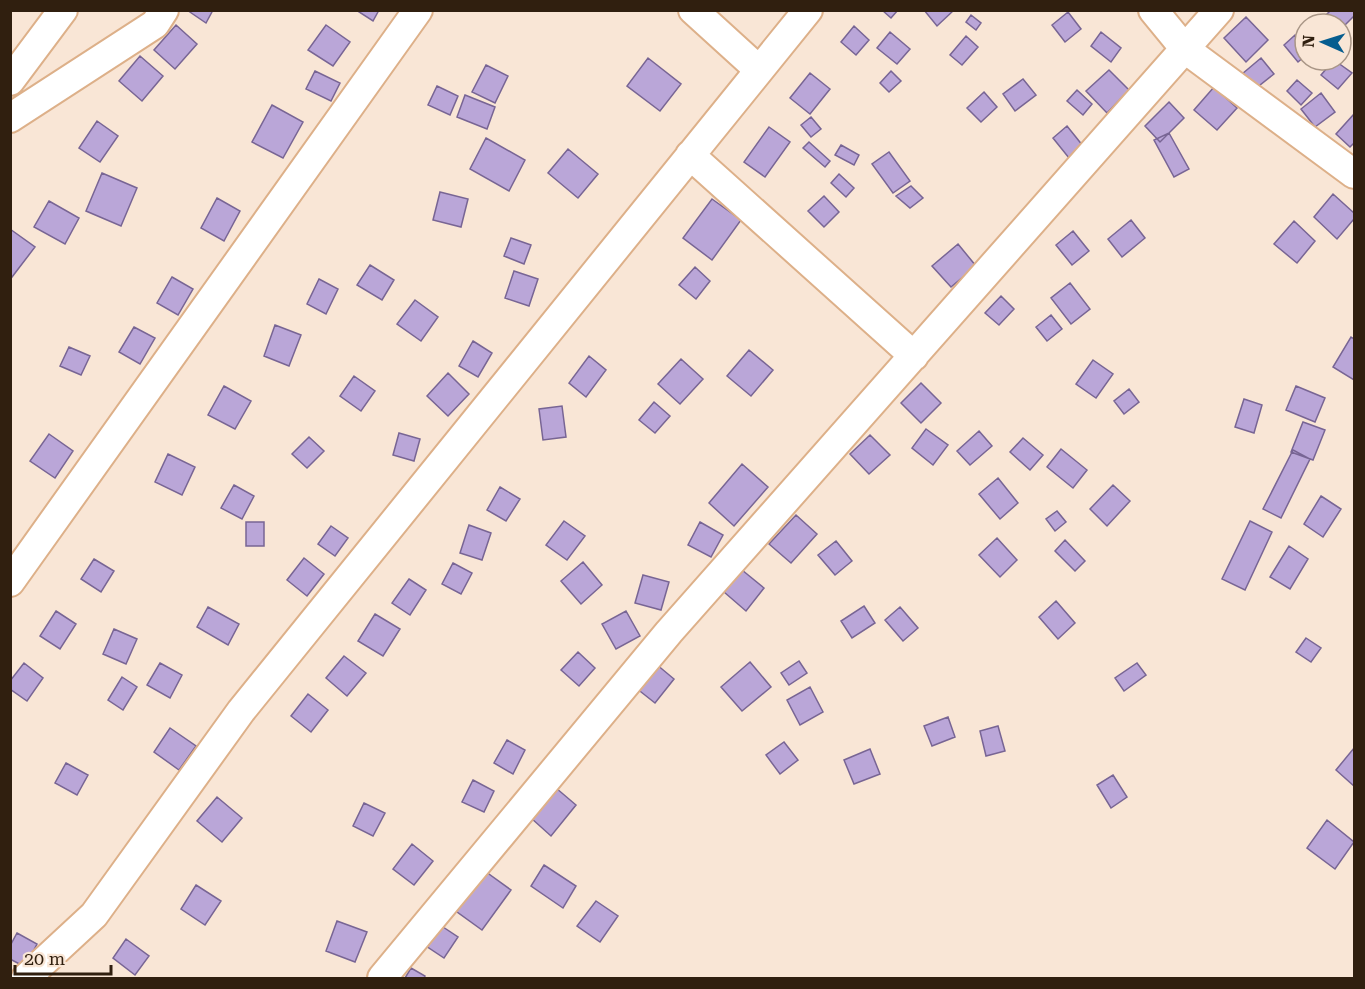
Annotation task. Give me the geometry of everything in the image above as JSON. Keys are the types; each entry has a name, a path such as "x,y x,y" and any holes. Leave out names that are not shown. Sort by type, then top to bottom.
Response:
{"street":[{"path":"10,81 63,10"},
{"path":"10,118 155,24 164,10"},
{"path":"10,582 418,10"},
{"path":"693,10 759,70"},
{"path":"26,978 94,915 241,711 808,10"},
{"path":"1153,10 1185,49 1354,173"},
{"path":"382,978 669,632 1219,10"},
{"path":"690,155 914,356"}],"building":[{"path":"187,10 213,10 206,23"},
{"path":"356,10 379,10 373,21"},
{"path":"882,10 898,10 891,18"},
{"path":"924,10 954,10 937,26"},
{"path":"1331,10 1354,10 1354,16 1353,12 1329,12"},
{"path":"1068,12 1081,29 1065,42 1052,25"},
{"path":"971,15 981,23 976,30 966,22"},
{"path":"1246,17 1268,40 1246,62 1224,38"},
{"path":"176,25 197,44 175,69 154,50"},
{"path":"326,25 350,42 333,66 308,50"},
{"path":"854,26 869,40 856,55 841,42"},
{"path":"890,32 910,49 897,64 877,48"},
{"path":"1101,32 1121,48 1111,62 1091,46"},
{"path":"966,36 978,47 962,65 950,55"},
{"path":"1293,37 1293,56 1284,45"},
{"path":"140,56 163,76 142,101 119,81"},
{"path":"648,58 681,84 660,111 627,86"},
{"path":"1261,58 1274,74 1255,89 1242,74"},
{"path":"486,65 508,76 495,103 472,92"},
{"path":"1109,70 1129,90 1107,113 1086,91"},
{"path":"315,71 340,83 331,101 306,89"},
{"path":"891,71 901,81 889,92 880,83"},
{"path":"1324,72 1352,73 1338,89 1321,75"},
{"path":"810,73 830,89 810,114 790,98"},
{"path":"1023,79 1036,95 1015,111 1003,94"},
{"path":"1297,80 1312,93 1301,105 1287,91"},
{"path":"437,86 458,96 450,115 428,105"},
{"path":"1214,87 1237,108 1217,130 1194,110"},
{"path":"1077,90 1092,104 1083,115 1067,101"},
{"path":"984,92 997,107 981,122 967,108"},
{"path":"1321,93 1335,112 1315,127 1301,109"},
{"path":"465,95 495,107 487,129 457,117"},
{"path":"1169,102 1184,118 1160,142 1145,126"},
{"path":"272,105 303,122 283,158 252,142"},
{"path":"1354,114 1354,143 1350,147 1336,134"},
{"path":"811,117 821,129 811,137 801,125"},
{"path":"97,121 118,136 100,162 79,148"},
{"path":"1067,126 1083,146 1069,158 1053,138"},
{"path":"769,127 790,142 765,177 744,162"},
{"path":"1169,133 1189,169 1174,177 1154,140"},
{"path":"486,138 525,160 509,191 470,169"},
{"path":"809,142 830,161 825,167 803,148"},
{"path":"841,145 859,155 854,165 835,155"},
{"path":"568,149 598,174 578,198 548,173"},
{"path":"889,152 910,181 893,193 872,164"},
{"path":"102,173 137,188 121,226 86,211"},
{"path":"839,174 854,188 846,197 831,183"},
{"path":"911,186 923,198 910,208 896,196"},
{"path":"440,192 468,199 461,227 433,220"},
{"path":"1333,194 1354,213 1354,219 1337,239 1314,217"},
{"path":"824,196 839,212 824,227 808,211"},
{"path":"217,198 240,211 224,241 201,228"},
{"path":"712,199 741,220 712,260 683,238"},
{"path":"49,201 79,218 65,244 34,227"},
{"path":"1131,220 1145,238 1122,257 1108,239"},
{"path":"1294,221 1315,241 1297,263 1274,244"},
{"path":"10,229 35,247 12,277 10,275"},
{"path":"1073,231 1089,251 1072,265 1056,245"},
{"path":"511,238 531,245 524,264 504,256"},
{"path":"958,244 976,266 951,287 932,266"},
{"path":"370,265 394,280 382,300 357,285"},
{"path":"695,267 710,281 696,299 679,285"},
{"path":"514,271 538,279 529,306 505,298"},
{"path":"172,277 193,289 178,315 157,303"},
{"path":"319,279 338,289 326,314 307,304"},
{"path":"1070,283 1090,309 1071,324 1051,298"},
{"path":"1001,296 1014,309 999,325 985,313"},
{"path":"415,300 438,317 421,341 397,324"},
{"path":"1051,315 1062,329 1047,341 1036,327"},
{"path":"275,325 301,335 289,366 264,356"},
{"path":"134,327 155,338 140,364 119,352"},
{"path":"1351,337 1354,339 1354,380 1333,367"},
{"path":"473,341 492,353 478,377 459,366"},
{"path":"69,347 90,356 81,375 60,366"},
{"path":"749,350 773,370 751,396 727,376"},
{"path":"589,356 606,370 586,397 569,383"},
{"path":"681,359 703,379 680,404 658,384"},
{"path":"1093,360 1113,374 1096,398 1076,384"},
{"path":"448,373 469,394 448,416 427,396"},
{"path":"354,376 375,391 361,411 340,396"},
{"path":"921,383 941,403 921,423 901,403"},
{"path":"224,386 251,401 235,429 208,415"},
{"path":"1296,386 1325,398 1315,422 1286,410"},
{"path":"1129,389 1139,402 1124,414 1114,401"},
{"path":"1244,399 1262,405 1254,433 1235,427"},
{"path":"654,402 670,416 655,433 639,420"},
{"path":"562,406 566,437 543,440 539,409"},
{"path":"1303,422 1325,430 1313,460 1291,452"},
{"path":"926,429 948,445 933,465 912,448"},
{"path":"979,431 992,446 970,465 957,451"},
{"path":"399,433 420,439 414,461 393,455"},
{"path":"49,434 73,451 55,478 30,461"},
{"path":"870,435 890,455 869,474 850,454"},
{"path":"309,437 324,451 307,468 292,454"},
{"path":"1023,438 1043,455 1030,470 1010,452"},
{"path":"1061,449 1087,470 1073,488 1047,467"},
{"path":"1293,450 1310,459 1281,518 1263,509"},
{"path":"168,454 195,467 182,495 155,482"},
{"path":"742,464 768,487 734,526 709,503"},
{"path":"998,478 1018,503 1000,519 979,494"},
{"path":"234,485 254,496 242,519 221,508"},
{"path":"1113,485 1130,501 1107,526 1090,509"},
{"path":"500,487 520,499 506,521 487,510"},
{"path":"1321,496 1341,509 1323,537 1304,524"},
{"path":"1057,511 1066,522 1055,531 1046,519"},
{"path":"796,515 817,534 791,563 769,544"},
{"path":"564,521 585,536 567,560 546,545"},
{"path":"1250,521 1272,532 1245,590 1222,579"},
{"path":"246,522 264,522 264,546 246,546"},
{"path":"700,522 723,535 711,557 688,545"},
{"path":"469,525 491,533 482,560 460,553"},
{"path":"331,526 348,538 335,556 318,544"},
{"path":"997,538 1017,560 1000,577 979,555"},
{"path":"1065,540 1085,561 1075,571 1055,551"},
{"path":"836,541 852,561 835,575 818,555"},
{"path":"1289,546 1308,559 1290,589 1270,577"},
{"path":"304,558 324,574 307,596 287,580"},
{"path":"94,559 114,571 101,592 81,579"},
{"path":"583,562 602,585 581,604 561,581"},
{"path":"453,563 472,573 461,594 442,584"},
{"path":"742,570 764,588 746,611 724,592"},
{"path":"643,575 669,582 661,610 635,603"},
{"path":"409,579 426,590 410,615 392,603"},
{"path":"1056,601 1075,623 1058,639 1039,617"},
{"path":"864,606 875,623 852,638 841,621"},
{"path":"208,607 239,624 228,645 197,627"},
{"path":"900,607 918,628 903,641 885,620"},
{"path":"56,611 76,624 60,649 40,636"},
{"path":"626,611 640,636 616,649 602,624"},
{"path":"375,614 400,629 383,656 358,641"},
{"path":"114,629 137,639 126,664 103,654"},
{"path":"1306,638 1321,648 1311,662 1296,652"},
{"path":"578,652 595,668 579,686 561,670"},
{"path":"344,656 366,673 347,696 326,678"},
{"path":"799,661 807,673 789,685 781,673"},
{"path":"750,662 771,687 742,711 721,687"},
{"path":"24,663 43,678 27,701 10,689 10,681"},
{"path":"160,663 182,675 170,698 147,685"},
{"path":"1137,663 1146,675 1124,691 1115,678"},
{"path":"656,664 674,679 655,703 636,688"},
{"path":"122,677 137,687 123,710 108,700"},
{"path":"810,687 823,712 800,725 787,700"},
{"path":"308,694 328,710 311,732 291,716"},
{"path":"948,717 955,737 932,746 924,726"},
{"path":"998,726 1005,751 986,756 980,731"},
{"path":"170,728 196,746 179,770 154,752"},
{"path":"507,740 525,750 513,774 494,763"},
{"path":"784,742 798,760 780,774 766,755"},
{"path":"1354,748 1354,786 1336,770"},
{"path":"870,749 880,774 854,784 844,760"},
{"path":"66,763 88,775 77,795 55,783"},
{"path":"1113,775 1127,797 1111,808 1097,785"},
{"path":"473,780 494,791 484,812 462,802"},
{"path":"556,788 576,805 551,836 531,818"},
{"path":"217,797 242,818 222,842 197,821"},
{"path":"364,803 385,813 373,836 353,826"},
{"path":"1327,820 1354,842 1335,869 1307,848"},
{"path":"412,844 433,861 414,885 393,869"},
{"path":"544,865 576,886 563,908 531,886"},
{"path":"482,869 511,890 482,930 453,909"},
{"path":"196,885 221,901 205,925 181,909"},
{"path":"596,901 618,916 600,942 577,926"},
{"path":"337,921 367,932 355,962 326,951"},
{"path":"437,923 458,937 444,958 423,944"},
{"path":"17,933 37,944 25,967 10,959 10,946"},
{"path":"126,939 149,956 135,975 113,958"},
{"path":"411,968 425,976 424,978 405,978"}]}
